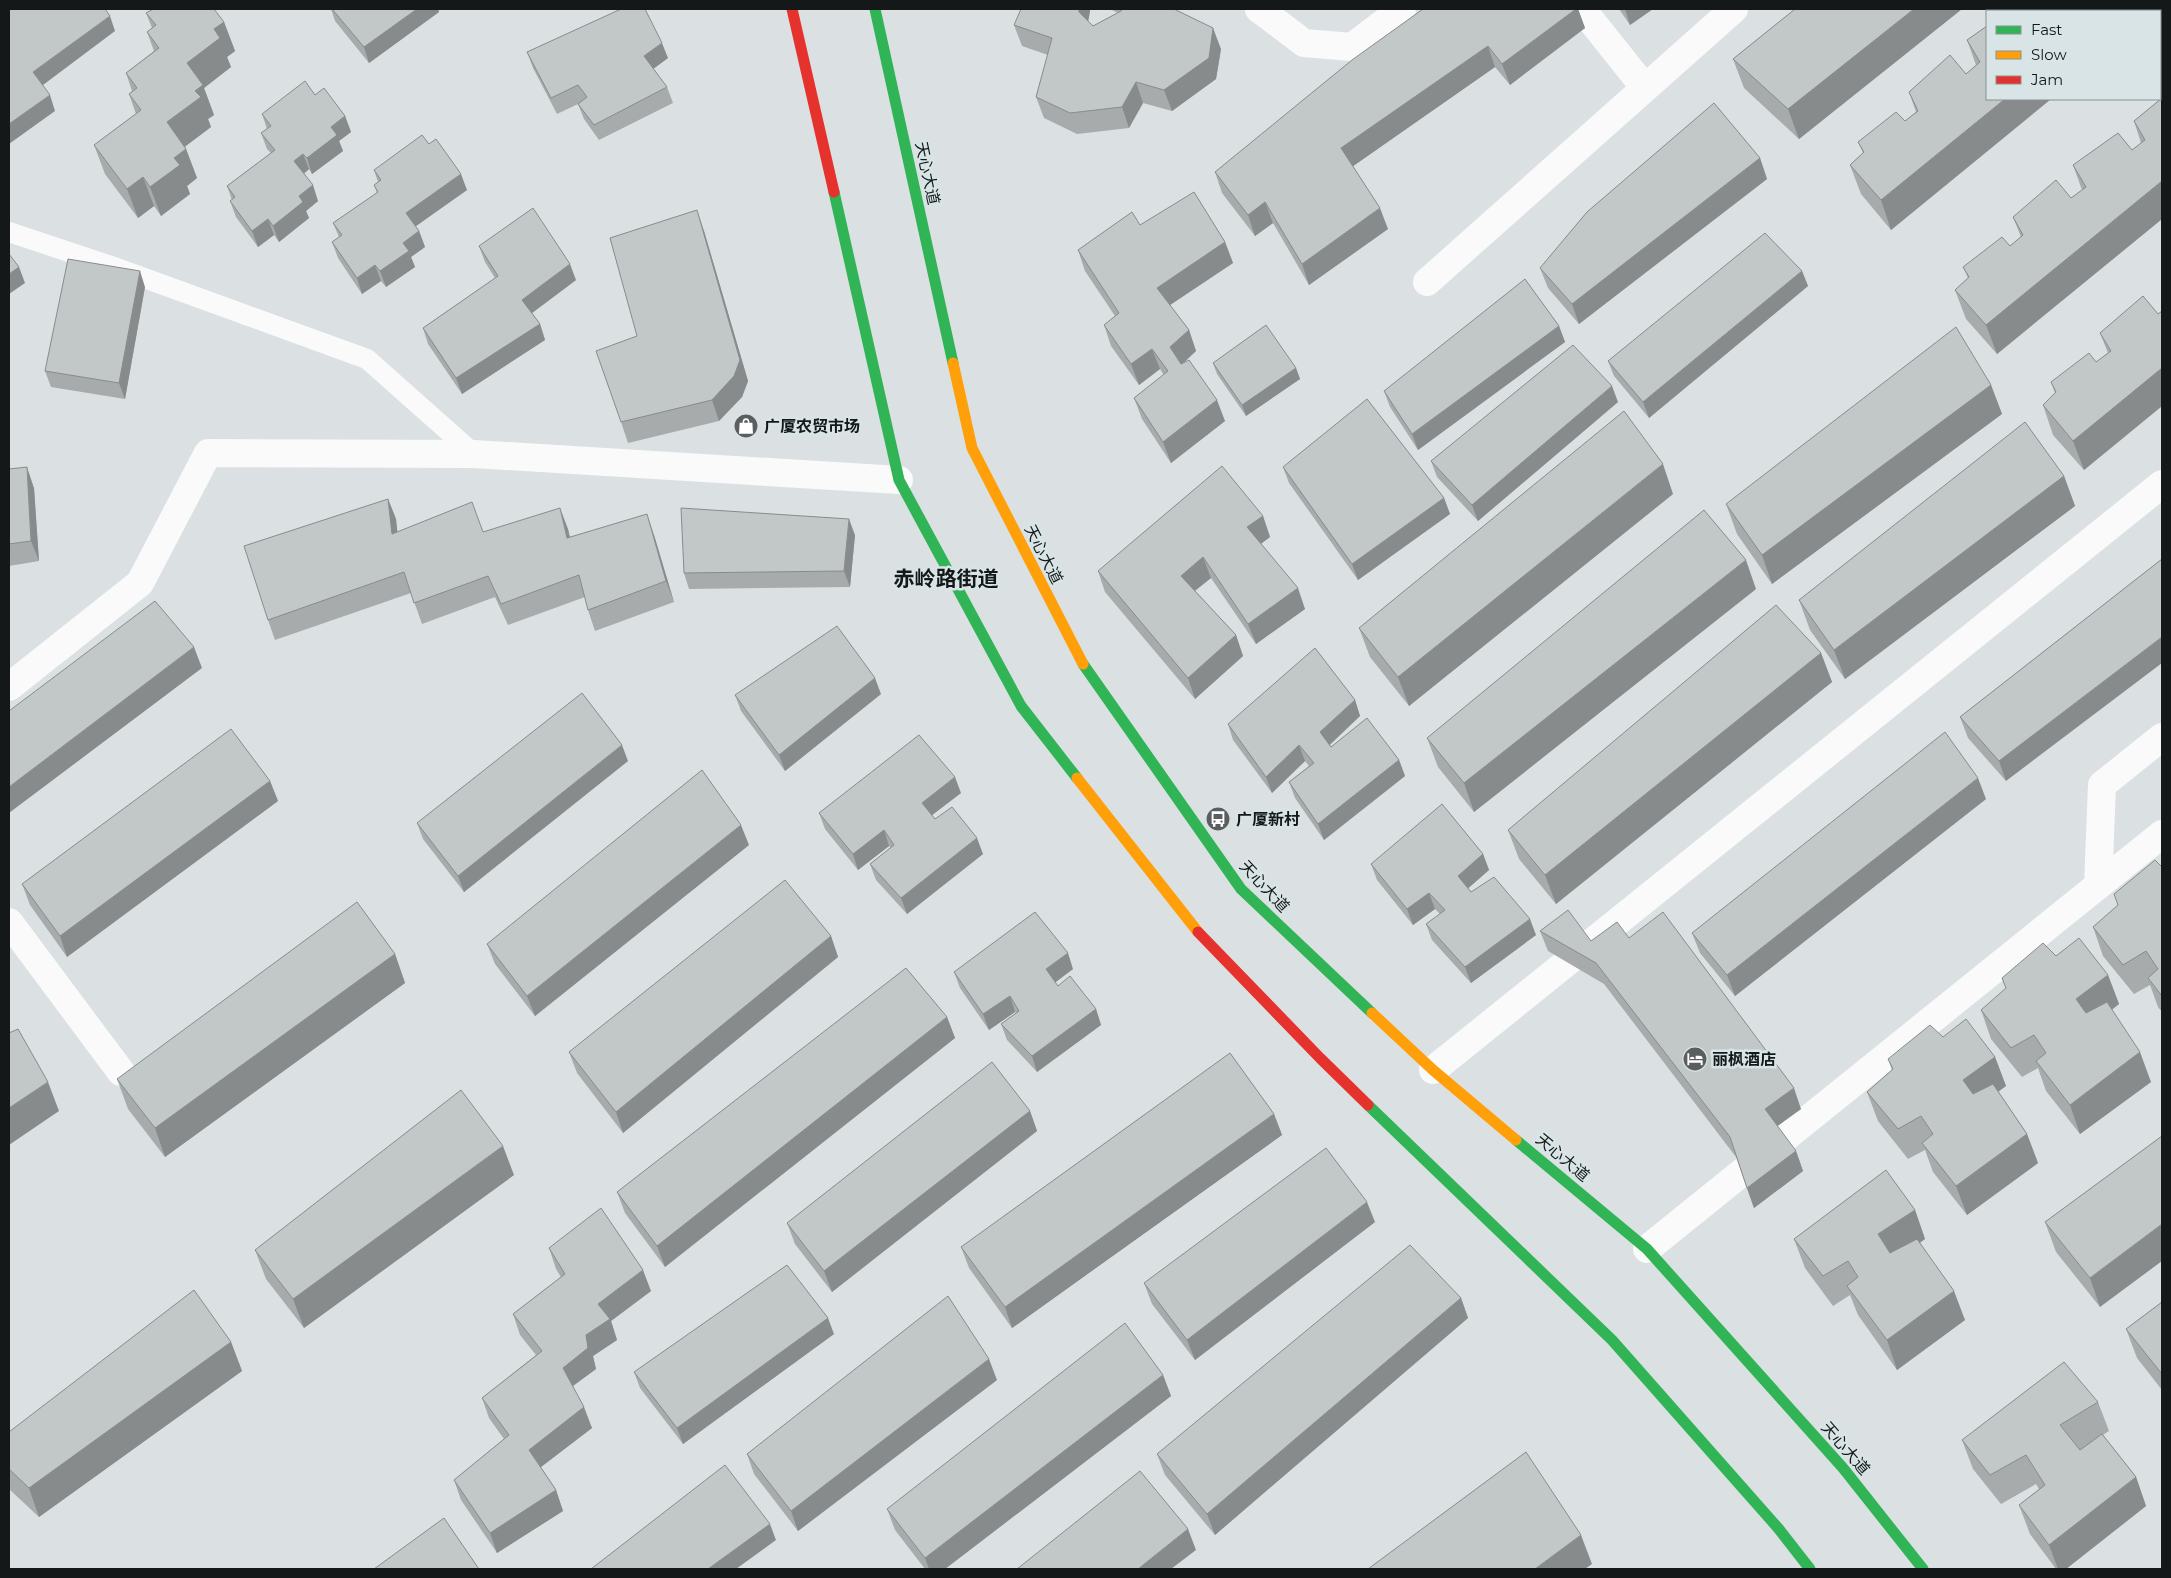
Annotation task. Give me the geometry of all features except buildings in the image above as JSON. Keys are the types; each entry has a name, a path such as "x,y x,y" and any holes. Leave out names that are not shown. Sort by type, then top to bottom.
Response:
{"main road":[{"path":"792,9 899,480 1020,706 1197,931 1320,1058 1612,1340 1778,1528 1810,1569"},
{"name":"天心大道","path":"875,9 972,448 1083,665 1242,889 1433,1070 1647,1249 1842,1468 1889,1524 1923,1569"}],"street":[{"path":"1259,9 1304,43 1352,47 1402,9"},
{"path":"1582,9 1644,88"},
{"path":"1428,282 1734,9"},
{"path":"9,688 140,583 208,453 474,454 899,480"},
{"path":"1433,1070 2162,484"},
{"path":"2098,886 2102,785 2162,737"},
{"path":"1647,1249 2162,834"},
{"path":"9,922 121,1072"}],"lane":[{"path":"9,232 114,267 367,359 474,454"}],"traffic: fast":[{"path":"875,9 953,363"},
{"path":"834,192 899,480 1021,706 1077,778"},
{"path":"1083,664 1241,889 1372,1013"},
{"path":"1368,1105 1612,1340 1778,1528 1810,1569"},
{"path":"1516,1140 1647,1249 1843,1468 1923,1569"}],"traffic: slow":[{"path":"953,363 972,448 1083,664"},
{"path":"1077,778 1198,932"},
{"path":"1372,1013 1433,1070 1516,1140"}],"traffic: jam":[{"path":"792,9 834,192"},
{"path":"1198,932 1368,1105"}],"place":[{"name":"广厦农贸市场","path":"746,426"},
{"name":"广厦新村","path":"1218,819"},
{"name":"丽枫酒店","path":"1695,1059"}],"district":[{"name":"赤岭路街道","path":"946,579"}]}
